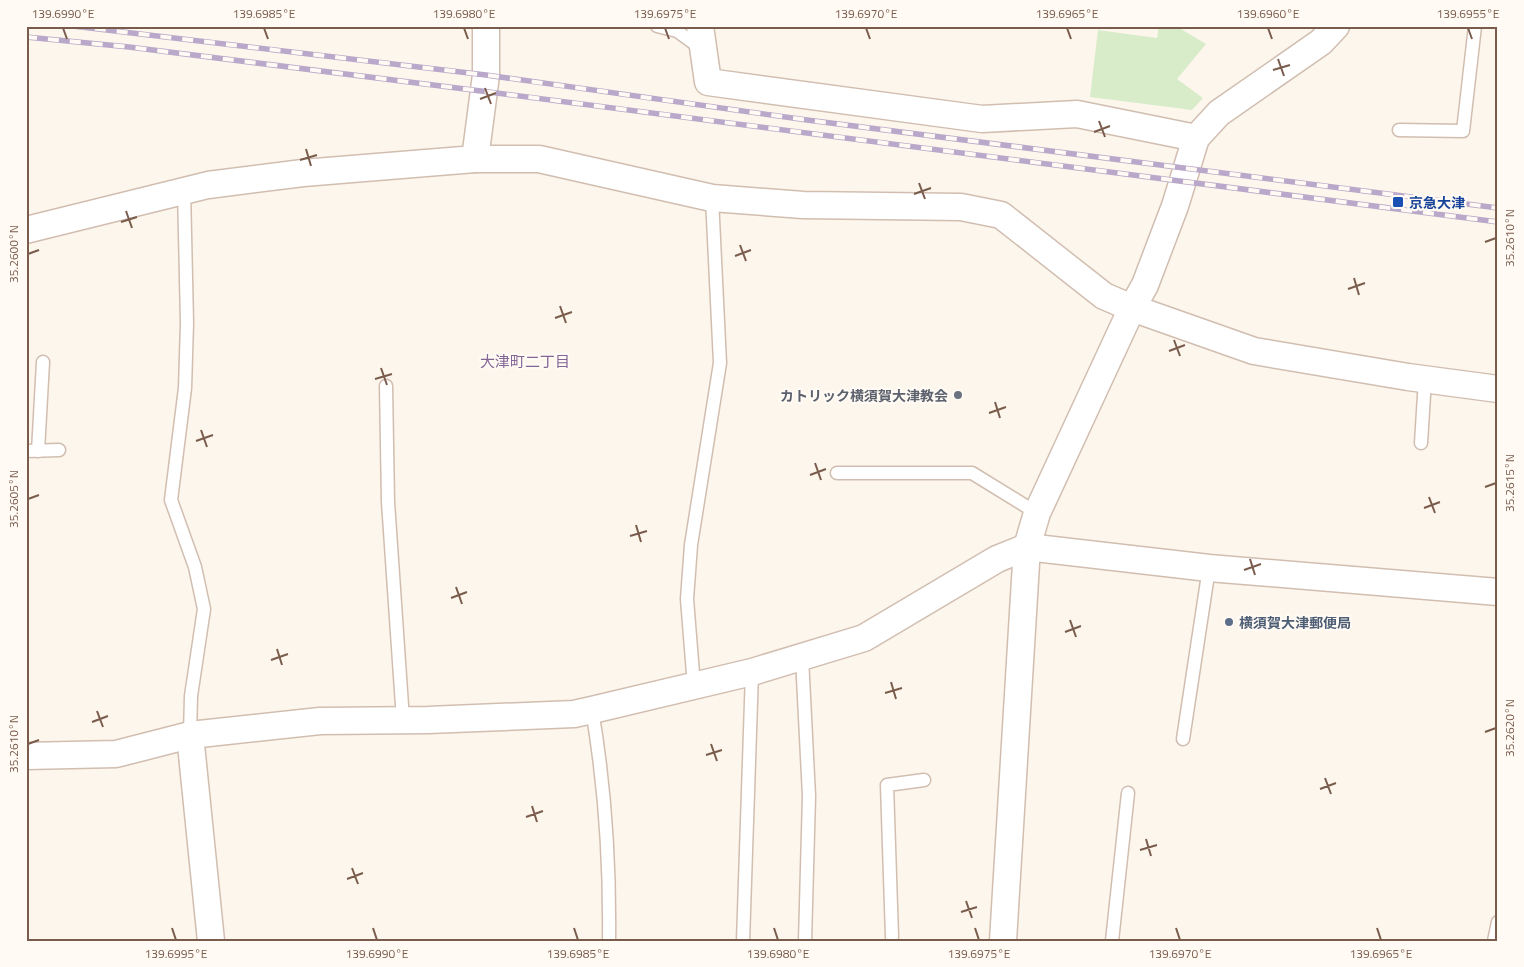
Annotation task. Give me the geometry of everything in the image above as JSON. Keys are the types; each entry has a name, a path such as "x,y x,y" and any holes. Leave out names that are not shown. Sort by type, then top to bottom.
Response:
{"street":[{"path":"475,159 486,75 486,26"},
{"path":"1003,941 1027,547 1037,513 1132,308 1145,285 1172,215 1196,138 1219,113 1321,42 1336,26"},
{"path":"701,38 708,82 982,120 1077,114 1196,138"},
{"path":"26,230 119,208 184,189 303,173 475,159 540,159 712,198 803,205 962,207 1001,215 1104,296 1132,308 1254,350 1425,379 1498,389"},
{"path":"26,756 116,754 190,736 320,721 574,714 752,672 864,638 997,559 1027,547 1209,568 1498,592"},
{"path":"190,736 211,941"}],"lane":[{"path":"657,26 701,38"},
{"path":"1400,130 1462,131 1475,26"},
{"path":"184,189 188,323 186,370 171,500 196,567 204,609 191,696 190,736"},
{"path":"694,686 686,599 691,545 720,364 712,198"},
{"path":"43,362 32,451 59,450"},
{"path":"1421,443 1425,379"},
{"path":"386,386 388,502 403,720"},
{"path":"837,474 972,473 1037,513"},
{"path":"1183,739 1209,568"},
{"path":"802,658 809,796 805,941"},
{"path":"743,941 752,672"},
{"path":"592,710 602,771 610,900 609,941"},
{"path":"892,937 887,785 924,780"},
{"path":"1112,941 1128,793"},
{"path":"1494,941 1498,922"}],"green space":[{"path":"1159,26 1176,26 1206,44 1177,79 1203,98 1192,110 1090,97 1098,30 1157,38"}],"railway":[{"path":"73,26 486,75 807,120 1498,208"},
{"path":"26,37 129,47 489,92 1498,222"}],"place":[{"name":"京急大津","path":"1398,202"},
{"name":"カトリック横須賀大津教会","path":"958,395"},
{"name":"横須賀大津郵便局","path":"1229,622"}],"district":[{"name":"大津町二丁目","path":"525,361"}]}
